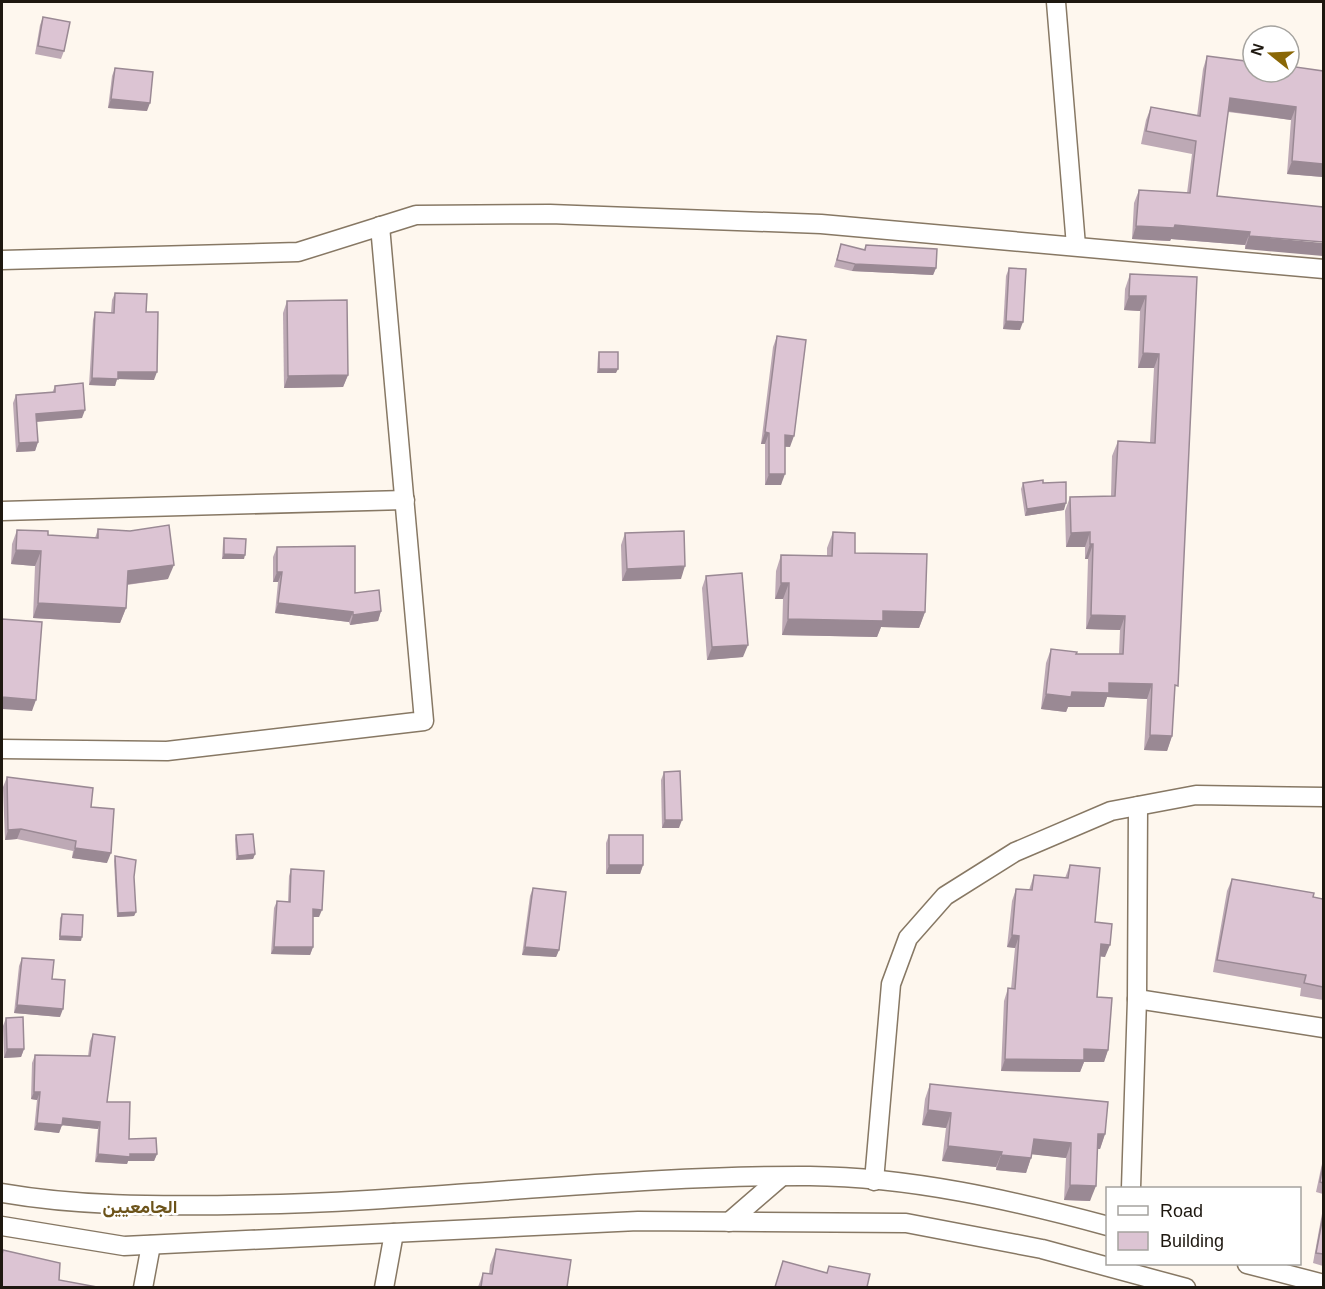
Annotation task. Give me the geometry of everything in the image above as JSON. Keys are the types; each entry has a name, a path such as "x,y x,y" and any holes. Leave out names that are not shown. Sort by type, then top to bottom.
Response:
{"street":[{"path":"1056,2 1076,246"},
{"path":"2,260 298,252 416,215 550,214 821,224 1323,269"},
{"path":"2,749 167,751 424,721 380,226"},
{"path":"2,512 405,500"},
{"path":"874,1181 891,984 908,938 945,896 1015,852 1112,812 1196,795 1323,797"},
{"path":"1131,1187 1137,999 1138,806"},
{"path":"1137,999 1323,1028"},
{"path":"2,1193 126,1207 310,1204 636,1182 812,1176 912,1184 1055,1212 1106,1227"},
{"path":"729,1222 781,1178"},
{"path":"2,1226 124,1246 638,1221 906,1223 1106,1264"},
{"path":"384,1287 394,1233"},
{"path":"142,1287 151,1245"},
{"path":"1253,1265 1300,1282 1323,1284"},
{"path":"1121,1267 1186,1287"}],"building":[{"path":"43,17 70,22 64,51 38,46"},
{"path":"1207,56 1241,60 1241,84 1301,84 1301,68 1323,71 1323,164 1292,161 1296,107 1230,98 1217,196 1323,207 1323,242 1249,236 1250,232 1175,225 1174,228 1136,226 1139,190 1190,193 1196,141 1146,131 1151,107 1200,116"},
{"path":"115,68 153,72 150,103 111,99"},
{"path":"841,244 865,250 866,245 937,249 936,268 855,264 837,260"},
{"path":"1009,268 1026,269 1023,322 1006,321"},
{"path":"1130,274 1197,277 1178,686 1175,685 1172,736 1150,735 1152,684 1109,683 1109,693 1072,692 1071,697 1046,694 1051,649 1077,652 1076,654 1123,654 1125,616 1091,615 1093,544 1090,544 1090,532 1071,533 1070,497 1115,496 1118,441 1155,443 1159,354 1143,353 1146,296 1129,296"},
{"path":"115,293 147,294 146,312 158,312 157,372 118,372 118,379 92,378 95,312 114,313"},
{"path":"347,300 348,375 288,376 287,301"},
{"path":"777,336 806,340 794,436 785,435 785,474 769,474 769,433 765,432"},
{"path":"599,352 618,352 618,369 599,369"},
{"path":"83,383 85,410 36,414 38,442 19,443 16,395 55,392 55,386"},
{"path":"1043,480 1043,483 1066,482 1066,503 1027,509 1023,483"},
{"path":"169,525 174,565 128,571 126,608 38,603 41,551 16,550 17,530 48,531 48,535 98,538 98,529 130,531"},
{"path":"684,531 685,566 627,569 625,533"},
{"path":"833,532 855,533 855,553 927,554 925,612 883,611 883,621 788,619 789,583 781,583 781,555 832,556"},
{"path":"224,538 246,539 245,555 224,554"},
{"path":"355,546 355,593 379,590 381,611 353,615 353,612 278,603 282,572 277,572 277,547"},
{"path":"742,573 748,645 712,647 706,576"},
{"path":"2,619 42,622 36,700 2,697"},
{"path":"680,771 682,820 665,820 664,772"},
{"path":"7,777 93,788 91,807 114,809 111,853 75,848 76,841 21,829 8,830"},
{"path":"253,834 255,854 238,856 236,835"},
{"path":"609,835 643,835 643,865 609,865"},
{"path":"115,856 136,860 134,877 136,912 118,913"},
{"path":"1070,865 1100,868 1095,922 1112,924 1110,945 1101,944 1097,997 1112,998 1108,1050 1084,1049 1084,1060 1005,1059 1008,988 1015,989 1019,936 1012,935 1016,889 1032,890 1034,875 1068,878"},
{"path":"291,869 324,871 322,910 313,909 313,947 274,947 277,901 290,902"},
{"path":"1232,879 1314,893 1313,897 1323,899 1323,987 1304,983 1306,975 1217,960"},
{"path":"533,888 566,892 559,950 525,947"},
{"path":"62,914 83,915 82,937 60,936"},
{"path":"22,958 54,960 52,979 65,980 63,1009 17,1005"},
{"path":"23,1017 24,1049 7,1049 6,1018"},
{"path":"93,1034 115,1037 107,1102 130,1102 129,1139 156,1138 157,1154 130,1154 130,1157 98,1154 100,1122 63,1118 62,1125 37,1123 40,1092 34,1092 35,1055 90,1056"},
{"path":"930,1084 1108,1102 1105,1134 1098,1134 1096,1186 1070,1185 1071,1143 1034,1139 1031,1158 948,1146 951,1113 928,1110"},
{"path":"1323,1164 1323,1183 1320,1182"},
{"path":"1323,1216 1323,1254 1316,1253"},
{"path":"496,1249 571,1260 567,1287 481,1287 483,1273 492,1274"},
{"path":"3,1250 60,1263 59,1280 97,1287 2,1287"},
{"path":"783,1261 827,1273 829,1266 870,1274 867,1287 775,1287"}],"district":[{"name":"الجامعيين","path":"140,1207"}]}
